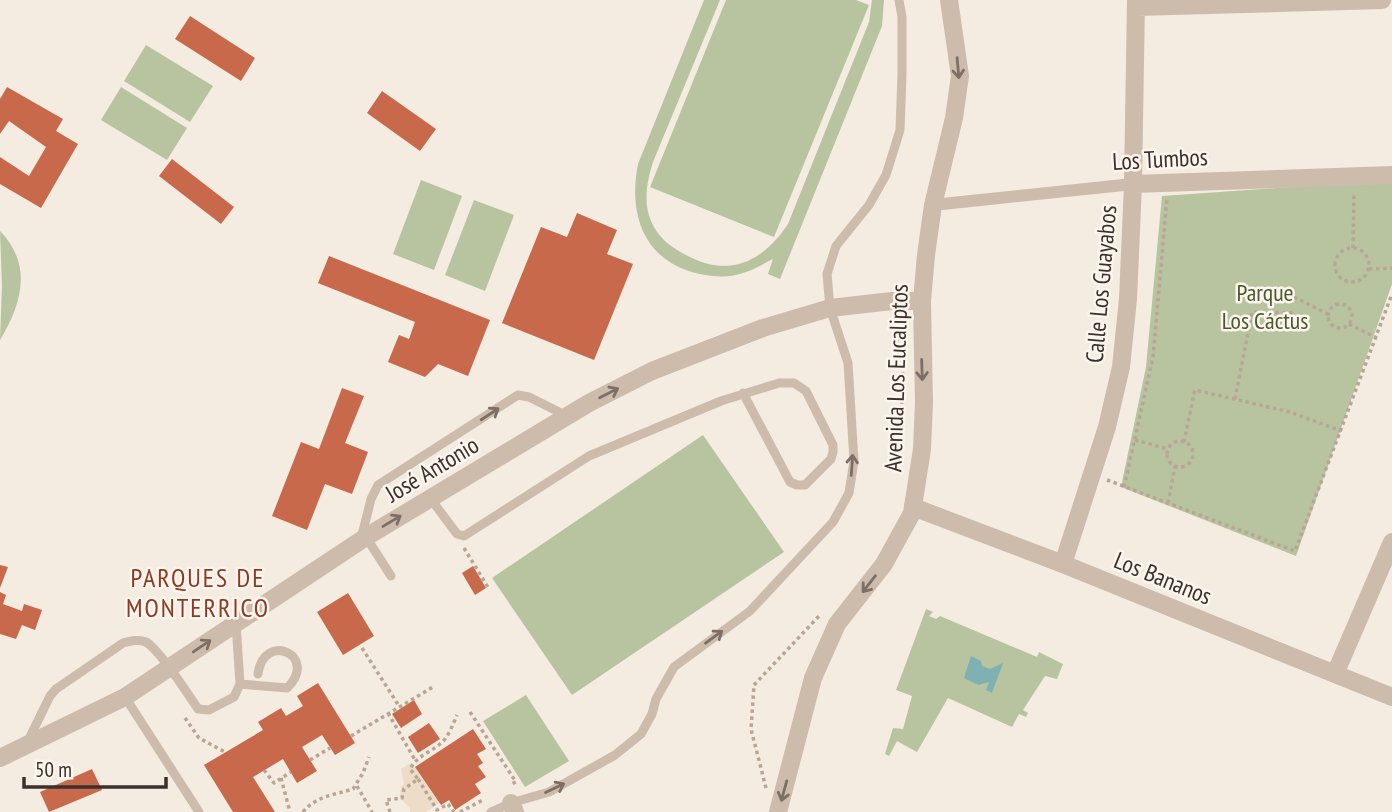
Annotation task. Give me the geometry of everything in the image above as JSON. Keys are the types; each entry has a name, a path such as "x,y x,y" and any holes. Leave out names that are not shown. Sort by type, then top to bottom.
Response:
{"street":[{"name":"Avenida Los Eucaliptos","path":"778,812 818,667 837,624 884,564 912,513 922,449 922,301 933,205 954,118 960,76 949,0"},
{"path":"1136,3 1382,0"},
{"name":"Calle Los Guayabos","path":"1063,564 1107,427 1121,367 1128,299 1133,184 1136,3"},
{"name":"Los Tumbos","path":"933,205 1133,184 1392,175"},
{"name":"José Antonio","path":"0,758 125,697 363,539 614,390 675,362 763,328 830,308 892,301 922,301"},
{"name":"Los Bananos","path":"913,507 1063,564 1392,698"},
{"path":"1335,674 1392,542"}],"lane":[{"path":"491,812 511,801 549,792 615,755 641,734 674,667 750,611 833,522 849,493 854,461 848,363 830,308 827,274 836,246 869,205 886,175 900,130 902,18 899,0"},
{"path":"430,498 457,534 464,536 589,456 743,393 779,383 794,383 806,391 833,445 831,459 805,485 790,482 743,393"},
{"path":"391,576 363,539 371,499 378,485 518,396 529,397 568,416"},
{"path":"25,747 50,696 57,689 123,643 134,640 146,642 170,668 198,709 203,711 234,697 240,684 236,623"},
{"path":"240,684 287,688 299,669 290,654 282,650 272,651 264,657 258,674"},
{"path":"125,697 199,812"}],"path":[{"path":"1353,248 1354,183"},
{"path":"1124,487 1153,357 1168,192"},
{"path":"1353,248 1359,249 1368,258 1369,269 1363,279 1346,282 1337,275 1335,264 1339,254 1353,248"},
{"path":"1369,269 1392,268"},
{"path":"1091,474 1295,551 1392,294"},
{"path":"1294,297 1328,314"},
{"path":"892,301 903,361 899,472"},
{"path":"1336,305 1344,305 1351,313 1349,324 1342,328 1335,327 1329,321 1328,314 1336,305"},
{"path":"1235,399 1252,312 1295,313"},
{"path":"1349,324 1377,338"},
{"path":"1184,442 1195,390 1290,412 1342,431"},
{"path":"1135,440 1168,449"},
{"path":"1184,442 1191,447 1192,458 1187,465 1175,466 1167,457 1168,449 1172,443 1184,442"},
{"path":"1168,503 1175,466"},
{"path":"464,536 462,544 489,589"},
{"path":"767,793 751,729 754,685 820,615"},
{"path":"362,648 399,706"},
{"path":"351,736 433,687"},
{"path":"471,712 516,782 511,801"},
{"path":"388,713 415,760"},
{"path":"454,812 448,804 438,810 410,769 415,760 443,743 457,715"},
{"path":"310,760 330,748"},
{"path":"303,812 309,804 321,797 357,786 369,757"},
{"path":"264,770 274,783 290,772"},
{"path":"281,778 290,812"},
{"path":"390,812 386,800 402,798 404,789 418,779"},
{"path":"357,786 372,812"},
{"path":"460,812 488,797"}],"green space":[{"path":"704,0 720,0 653,162 647,206 654,227 670,245 701,262 730,266 743,263 767,249 788,224 869,22 872,0 884,0 882,26 780,279 768,274 773,259 738,275 705,275 681,268 665,259 653,247 638,218 635,183 638,164"},
{"path":"726,0 856,0 869,5 774,237 650,187"},
{"path":"146,45 213,86 190,122 124,81"},
{"path":"121,87 187,128 167,160 101,120"},
{"path":"421,180 462,196 434,270 393,254"},
{"name":"Parque Los Cáctus","path":"1392,180 1392,284 1296,556 1121,487 1146,367 1162,196"},
{"path":"474,200 514,215 485,291 445,275"},
{"path":"0,231 17,257 21,285 14,313 0,340 2,286"},
{"path":"703,435 784,552 572,695 492,578"},
{"path":"926,609 933,612 929,616 936,619 940,616 1037,657 1039,652 1063,664 1057,679 1045,676 1023,710 1028,713 1026,717 1019,714 1012,727 948,698 917,752 897,741 889,756 885,754 893,728 903,729 912,696 896,690"},
{"path":"526,695 569,761 525,787 483,721"}],"shaded area":[{"path":"409,764 415,767 439,803 426,812 410,812 410,808 400,798 404,783 401,769"}],"water":[{"path":"971,656 990,669 1003,663 992,693 986,690 989,682 978,685 964,678"}],"building":[{"path":"190,16 255,58 241,81 175,39"},
{"path":"7,87 63,119 56,131 78,144 41,208 0,184 0,157 29,176 46,147 9,121 0,134 0,99"},
{"path":"382,91 436,129 420,151 367,113"},
{"path":"172,159 234,207 221,224 159,176"},
{"path":"577,213 617,230 607,254 633,264 594,360 502,323 541,227 567,237"},
{"path":"329,256 490,320 468,376 438,364 425,377 388,362 399,335 409,339 415,322 318,283"},
{"path":"342,388 364,396 345,443 368,452 352,494 325,484 307,530 272,516 301,442 319,449"},
{"path":"0,565 8,567 0,588"},
{"path":"473,566 486,588 475,595 462,573"},
{"path":"0,592 6,595 3,604 22,611 24,604 42,610 35,630 22,625 16,639 0,634"},
{"path":"348,593 374,636 343,655 317,612"},
{"path":"318,683 355,743 335,755 322,735 302,747 317,771 297,783 283,759 253,777 275,812 233,812 204,765 263,730 258,722 281,708 286,716 303,706 297,696"},
{"path":"414,700 422,714 401,728 392,714"},
{"path":"429,723 440,739 418,753 408,737"},
{"path":"473,729 486,749 477,754 483,763 478,766 486,777 475,784 481,793 455,810 449,800 441,805 415,767"},
{"path":"92,769 102,790 49,812 40,792"}],"district":[{"name":"PARQUES DE MONTERRICO","path":"198,592"}]}
